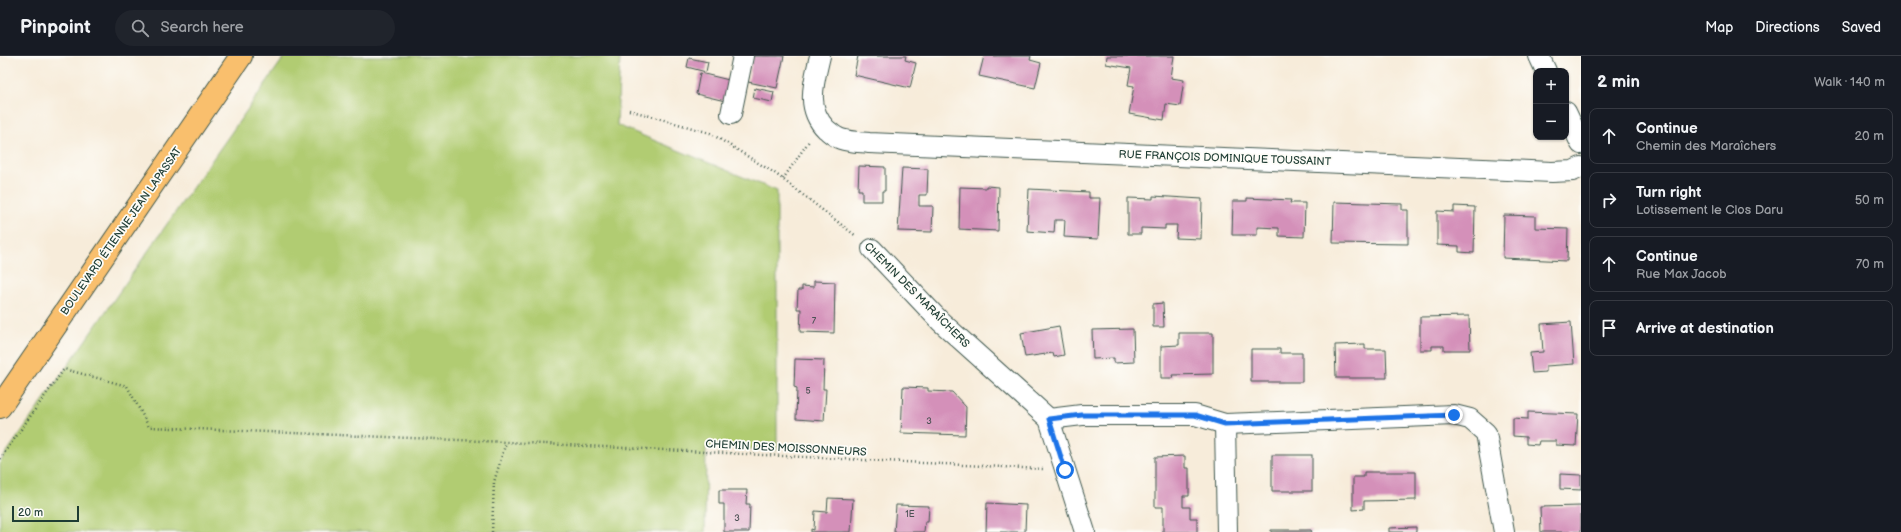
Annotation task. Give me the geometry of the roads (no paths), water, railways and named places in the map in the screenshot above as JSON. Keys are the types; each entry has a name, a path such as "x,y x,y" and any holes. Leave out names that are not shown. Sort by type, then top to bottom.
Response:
{"main road":[{"name":"BOULEVARD ÉTIENNE JEAN LAPASSAT","path":"0,407 241,56"}],"street":[{"path":"731,114 743,56"},
{"name":"RUE FRANÇOIS DOMINIQUE TOUSSAINT","path":"820,56 812,101 815,114 821,124 834,136 843,140 869,143 1552,172 1573,171 1581,168"},
{"path":"1539,56 1545,68"},
{"path":"1569,118 1581,144"},
{"name":"CHEMIN DES MARAÎCHERS","path":"872,249 940,321 1049,419"},
{"path":"1085,532 1049,419 1082,415 1195,415 1225,424 1454,415 1470,419 1486,433 1504,532"},
{"path":"1225,424 1227,532"}]}
